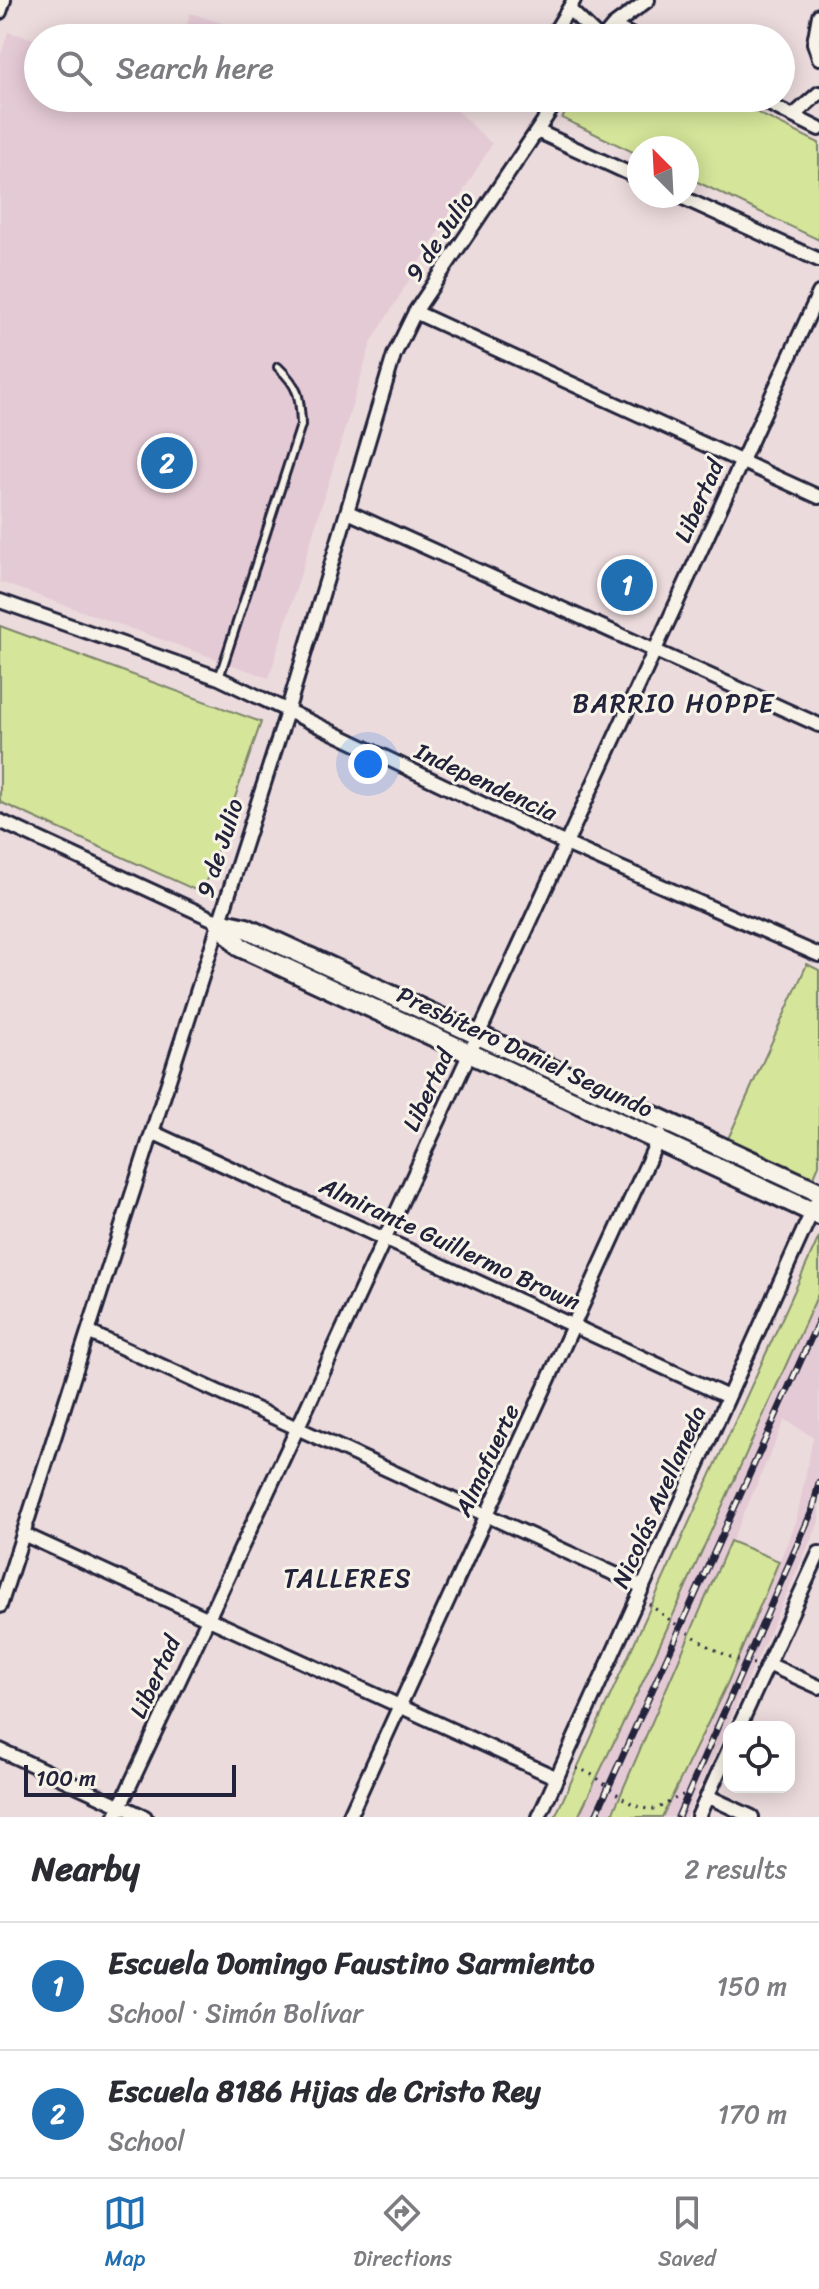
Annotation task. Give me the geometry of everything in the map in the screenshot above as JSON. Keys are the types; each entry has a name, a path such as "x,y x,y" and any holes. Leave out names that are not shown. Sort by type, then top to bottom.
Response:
{"main road":[{"name":"Presbítero Daniel Segundo","path":"219,922 246,928 666,1122 817,1204"},
{"name":"Presbítero Daniel Segundo","path":"219,922 240,947 658,1140 817,1204"}],"street":[{"path":"0,12 4,0"},
{"path":"616,24 648,0"},
{"path":"560,24 572,4 589,24"},
{"path":"819,15 814,43 819,58"},
{"path":"793,116 819,93"},
{"name":"9 de Julio","path":"0,1606 287,712 394,355 415,312 548,112"},
{"path":"785,112 819,129"},
{"path":"537,131 627,172"},
{"path":"699,205 819,260"},
{"name":"Libertad","path":"118,1811 298,1427 819,293"},
{"path":"415,312 819,497"},
{"path":"348,512 819,725"},
{"name":"Independencia","path":"0,601 219,678 566,844 819,955"},
{"name":"Presbítero Daniel Segundo","path":"0,821 219,922"},
{"name":"Almafuerte","path":"349,1817 666,1122"},
{"name":"Almirante Guillermo Brown","path":"152,1132 728,1397"},
{"name":"Nicolás Avellaneda","path":"539,1817 817,1204"},
{"path":"88,1332 486,1513 640,1592"},
{"path":"23,1534 557,1778"},
{"path":"742,1721 819,1553"},
{"path":"768,1664 819,1687"},
{"path":"0,1750 118,1811 145,1817"},
{"path":"698,1817 723,1762"},
{"path":"707,1796 752,1817"}],"lane":[{"path":"219,678 301,425 300,405 293,382 278,367"}],"path":[{"path":"640,1592 688,1633 745,1663 768,1664"},
{"path":"563,1764 588,1771 631,1805 653,1810 689,1792 707,1796"}],"shaded area":[{"path":"190,13 224,24 187,24"},
{"path":"8,32 24,36 24,112 459,112 492,144 371,343 269,678 0,582 0,58"},
{"path":"819,1292 819,1522 729,1721 723,1721 723,1735 686,1817 662,1817 727,1684 796,1522 813,1437 785,1420 611,1817 578,1817 646,1675"}],"green space":[{"path":"566,112 756,112 819,143 819,240 699,183 699,136 627,136 627,149 562,118"},
{"path":"0,626 261,722 202,893 0,802"},
{"path":"807,964 819,970 819,1165 813,1179 727,1141"},
{"path":"819,1237 819,1292 646,1675 578,1817 555,1817"},
{"path":"730,1541 779,1561 727,1684 662,1817 611,1817"}],"railway":[{"path":"595,1817 819,1320"},
{"path":"678,1817 813,1509 819,1482"}],"place":[{"name":"Escuela 8186 Hijas de Cristo Rey","path":"167,463"},
{"name":"Escuela Domingo Faustino Sarmiento","path":"627,585"}],"district":[{"name":"BARRIO HOPPE","path":"674,703"},
{"name":"TALLERES","path":"348,1578"}]}
